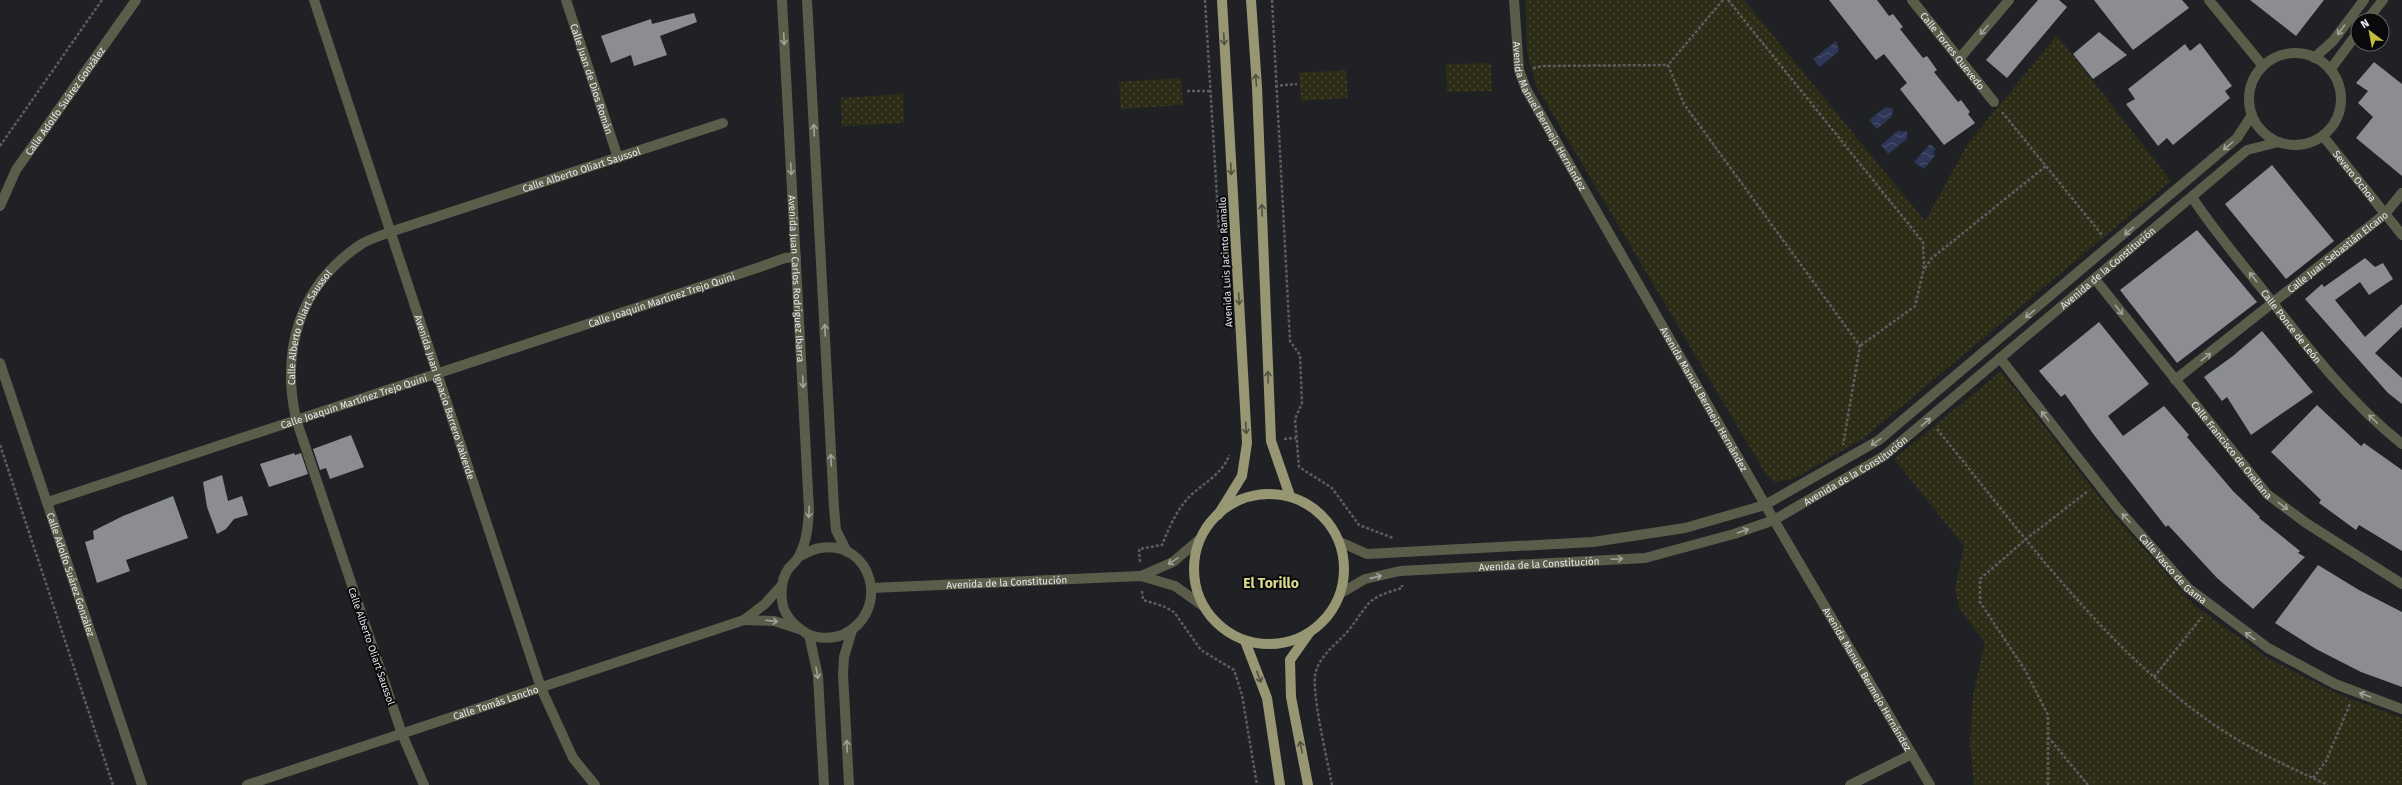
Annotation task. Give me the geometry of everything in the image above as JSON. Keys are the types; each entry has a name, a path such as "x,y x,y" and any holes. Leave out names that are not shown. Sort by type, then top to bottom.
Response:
{"main road":[{"name":"Avenida Luis Jacinto Ramallo","path":"1218,515 1242,476 1247,443 1222,0"},
{"path":"1251,3 1271,441 1290,496"},
{"path":"1308,785 1291,697 1290,660 1309,632 1328,616 1341,593 1345,576 1344,559 1340,542 1323,516 1311,506 1290,496 1264,494 1239,500 1218,515 1200,539 1194,561 1196,586 1203,606 1221,628 1245,641 1281,644 1309,632"},
{"path":"1245,641 1267,698 1280,785"}],"street":[{"name":"Calle Adolfo Suárez González","path":"0,206 16,170 136,0"},
{"name":"Avenida Juan Ignacio Barrero Valverde","path":"314,0 541,688 573,758 595,785"},
{"name":"Calle Juan de Dios Román","path":"566,0 618,158"},
{"name":"Avenida Juan Carlos Rodríguez Ibarra","path":"782,0 809,510 807,535 800,556"},
{"path":"807,0 834,508 836,530 847,552"},
{"name":"Avenida Manuel Bermejo Hernández","path":"1514,0 1519,70 1526,88 1774,520 1930,785"},
{"name":"Calle Torres Quevedo","path":"1912,0 1994,102"},
{"path":"1959,59 2009,0"},
{"path":"2209,0 2263,66"},
{"path":"2314,58 2333,41 2364,0"},
{"path":"2373,12 2383,0"},
{"path":"2330,70 2350,43"},
{"path":"2287,54 2301,54 2314,58 2330,70 2338,83 2340,104 2332,125 2323,136 2309,143 2294,145 2279,142 2267,136 2258,127 2252,115 2249,102 2250,89 2255,76 2263,66 2274,58 2287,54"},
{"name":"Avenida de la Constitución","path":"1340,542 1367,554 1593,542 1685,528 1765,504 1842,463 1879,440 2111,246 2237,138 2252,115"},
{"name":"Calle Alberto Oliart Saussol","path":"424,785 402,734 296,419 291,398 291,351 297,326 313,292 338,263 361,244 390,232 723,123"},
{"name":"Severo Ochoa","path":"2323,136 2402,235"},
{"name":"Avenida de la Constitución","path":"1341,593 1366,579 1400,571 1645,558 1734,534 1774,520 1884,456 2247,150 2279,142"},
{"name":"Calle Juan Sebastián Elcano","path":"2175,380 2385,214 2402,193"},
{"name":"Calle Ponce de León","path":"2192,197 2273,304 2337,381 2365,412 2402,444"},
{"name":"Calle Joaquín Martínez Trejo Quini","path":"48,502 785,258 796,258"},
{"name":"Calle Francisco de Orellana","path":"2095,279 2267,494 2306,523 2402,584"},
{"name":"Calle Vasco de Gama","path":"2000,358 2118,510 2188,588 2210,607 2268,648 2335,684 2402,709"},
{"name":"Calle Adolfo Suárez González","path":"0,363 142,785"},
{"name":"Avenida de la Constitución","path":"1141,576 1173,562 1200,539"},
{"path":"830,547 847,552 859,560 868,573 872,588 871,603 865,616 852,630 837,637 821,638 809,635 798,629 788,616 782,602 782,586 788,570 800,556 818,548 830,547"},
{"name":"Avenida de la Constitución","path":"872,588 1141,576 1175,586 1203,606"},
{"name":"Calle Tomás Lancho","path":"247,785 744,620 765,604 782,586"},
{"name":"Calle Tomás Lancho","path":"744,620 774,621 798,629"},
{"path":"849,785 843,674 844,657 852,630"},
{"path":"809,635 818,676 824,785"},
{"path":"1850,785 1912,754"}],"path":[{"path":"0,146 102,0"},
{"path":"1205,0 1219,233"},
{"path":"1272,0 1290,341 1300,355 1302,403 1295,419 1299,467 1332,488 1359,525 1388,535 1400,543 1399,552"},
{"path":"1519,70 1544,66 1668,65 1723,0"},
{"path":"1728,0 1923,242 1924,268 1915,306 1860,346 1843,443 1842,463"},
{"path":"1668,65 1684,104 1860,346"},
{"path":"1994,102 2111,246"},
{"path":"1924,268 1932,258 2046,166"},
{"path":"1929,419 2026,539 2098,621 2154,678 2214,724 2280,763 2328,785"},
{"path":"0,445 113,785"},
{"path":"1230,453 1228,460 1216,474 1202,485 1178,511 1162,545 1139,549 1141,576 1143,600 1163,606 1174,612 1201,650 1234,670 1242,695 1257,785"},
{"path":"2048,785 2048,715 2025,670 1980,602 1980,579 2026,539 2098,483"},
{"path":"1332,785 1314,690 1316,672 1325,653 1346,632 1368,601 1379,595 1402,588 1400,571"},
{"path":"2154,678 2210,607"},
{"path":"2313,778 2326,761 2355,691"},
{"path":"2048,736 2088,785"}],"shaded area":[{"path":"1526,0 1744,0 1925,221 1969,142 2057,35 2171,181 1864,438 1795,478 1775,482 1767,476 1536,86 1527,51"},
{"path":"1491,63 1492,91 1447,92 1446,64"},
{"path":"1346,70 1348,98 1301,101 1299,73"},
{"path":"1181,78 1183,105 1121,109 1119,82"},
{"path":"903,94 904,123 842,126 841,98"},
{"path":"2001,371 2110,511 2194,605 2266,657 2338,694 2402,718 2402,785 1974,785 1970,743 1973,695 1985,642 1960,610 1955,590 1964,546 1894,459"}],"water":[{"path":"1836,41 1839,51 1820,67 1813,59"},
{"path":"1886,107 1893,109 1892,116 1877,129 1869,120"},
{"path":"1899,130 1901,132 1907,131 1907,139 1888,154 1881,145"},
{"path":"1930,144 1936,149 1933,153 1935,155 1924,169 1914,162"}],"building":[{"path":"1829,0 1877,0 1889,16 1893,14 1903,27 1900,29 1923,58 1927,56 1937,70 1934,72 1958,102 1961,100 1970,112 1968,114 1975,123 1944,145 1900,89 1907,83 1884,54 1876,60"},
{"path":"2038,0 2059,0 2067,7 2007,78 1986,60"},
{"path":"2094,0 2182,0 2189,8 2133,50"},
{"path":"2250,0 2324,0 2296,36"},
{"path":"694,13 697,22 660,36 667,55 634,66 631,55 611,63 601,36 651,19 652,24"},
{"path":"2099,32 2127,55 2093,79 2073,54"},
{"path":"2200,43 2232,86 2225,91 2230,98 2173,145 2167,138 2158,146 2126,104 2135,99 2128,89 2185,44 2190,51"},
{"path":"2374,62 2402,84 2402,176 2356,138 2373,117 2358,103 2368,91 2356,83"},
{"path":"2272,165 2334,241 2286,279 2225,204"},
{"path":"2197,230 2257,302 2177,363 2120,290"},
{"path":"2365,258 2375,267 2383,263 2393,279 2369,295 2360,282 2335,300 2365,337 2402,304 2402,327 2375,353 2402,378 2402,404 2388,393 2305,299 2322,284 2324,287"},
{"path":"2099,322 2149,384 2108,416 2123,436 2164,406 2189,435 2187,437 2233,491 2260,517 2259,518 2300,551 2298,553 2305,557 2253,609 2217,578 2168,525 2166,527 2094,435 2065,394 2061,397 2039,371"},
{"path":"2262,331 2313,392 2251,435 2227,397 2222,401 2204,377 2233,356"},
{"path":"2317,405 2361,446 2364,443 2402,470 2402,551 2359,525 2356,530 2319,503 2321,500 2271,452"},
{"path":"351,435 364,467 330,479 326,468 320,470 313,449"},
{"path":"294,453 295,455 301,453 308,474 269,487 260,464"},
{"path":"222,475 228,501 242,496 248,515 234,519 226,529 217,534 207,507 203,482"},
{"path":"173,496 188,538 126,560 130,571 97,583 85,542 94,539 93,531 123,516"},
{"path":"2318,565 2359,590 2402,612 2402,687 2361,672 2316,649 2275,623"}],"district":[{"name":"El Torillo","path":"1271,583"}]}
